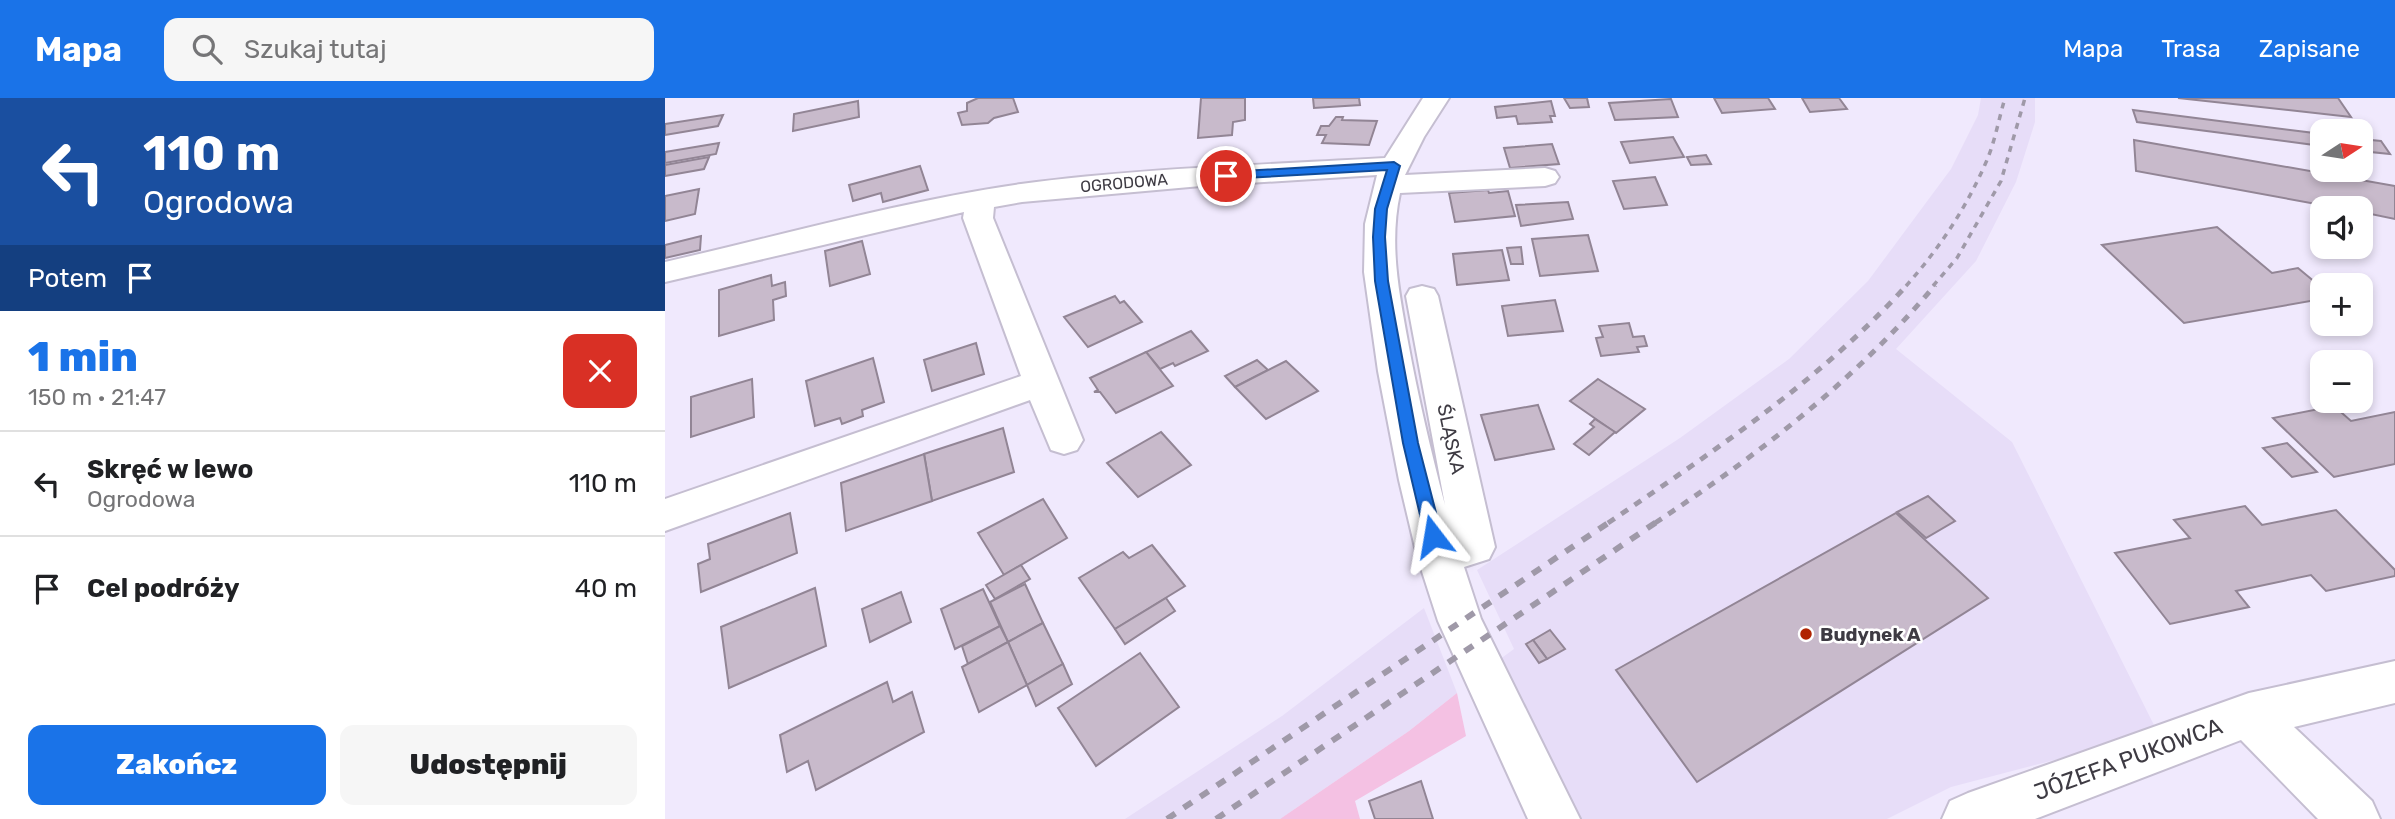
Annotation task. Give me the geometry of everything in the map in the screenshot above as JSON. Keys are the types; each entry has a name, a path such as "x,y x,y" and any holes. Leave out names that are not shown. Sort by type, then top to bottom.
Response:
{"street":[{"name":"ŚLĄSKA","path":"1436,98 1391,176 1381,209 1379,237 1383,294 1411,443 1438,556 1460,621 1554,819"},
{"path":"1391,176 1545,177"},
{"name":"OGRODOWA","path":"665,272 979,200 1105,184 1391,176"},
{"path":"979,200 978,218 1064,440"},
{"name":"ŚLĄSKA","path":"1422,296 1474,547 1438,556"},
{"path":"665,515 1042,382"},
{"name":"JÓZEFA PUKOWCA","path":"1968,819 2249,715 2395,682"},
{"path":"2249,715 2354,819"}],"shaded area":[{"path":"1981,98 2035,98 2035,122 2016,182 1976,261 1896,349 2012,442 2158,733 1951,787 1887,819 1573,819 1492,665 1514,649 1477,570 1680,438 1789,359 1868,281 1951,169 1978,115"},
{"path":"1424,608 1457,693 1409,731 1280,819 1125,819 1282,716"},
{"path":"1457,693 1466,736 1355,801 1360,819 1280,819 1409,731"}],"building":[{"path":"978,98 1013,98 1018,112 994,118 988,123 962,125 958,113 967,111 967,103"},
{"path":"1201,98 1245,98 1245,120 1233,122 1232,135 1198,138"},
{"path":"1313,98 1359,98 1360,105 1314,108"},
{"path":"1564,98 1587,98 1589,107 1570,108"},
{"path":"1714,98 1768,98 1775,109 1722,113"},
{"path":"1802,98 1839,98 1847,109 1810,112"},
{"path":"2178,98 2338,98 2351,117"},
{"path":"1671,99 1678,117 1615,120 1609,103"},
{"path":"858,101 859,117 793,131 794,114"},
{"path":"1551,101 1555,116 1550,116 1552,122 1518,124 1516,116 1497,118 1495,107"},
{"path":"2133,110 2310,132 2310,144 2137,122"},
{"path":"723,115 718,126 665,135 665,124"},
{"path":"1336,117 1343,117 1342,120 1377,121 1369,145 1322,143 1326,135 1317,135 1321,126 1329,126"},
{"path":"1673,137 1684,157 1630,163 1621,142"},
{"path":"2134,140 2310,171 2310,182 2372,182 2395,186 2395,219 2373,214 2373,196 2310,196 2310,203 2136,171"},
{"path":"2373,140 2381,141 2390,154 2373,152"},
{"path":"719,143 716,154 665,163 665,152"},
{"path":"1552,144 1559,164 1510,168 1504,148"},
{"path":"1706,155 1711,164 1691,165 1687,157"},
{"path":"709,157 704,169 665,176 665,165"},
{"path":"920,166 928,190 883,202 881,193 853,201 849,185"},
{"path":"1655,177 1667,205 1624,209 1613,181"},
{"path":"699,189 695,214 665,221 665,196"},
{"path":"1488,190 1489,193 1508,191 1515,216 1455,222 1449,193"},
{"path":"1568,202 1573,219 1521,226 1516,205"},
{"path":"2217,227 2272,273 2298,268 2310,278 2310,301 2184,323 2102,245"},
{"path":"1588,235 1598,271 1540,276 1532,239"},
{"path":"701,236 700,250 665,258 665,245"},
{"path":"862,241 870,274 830,286 825,251"},
{"path":"1521,247 1523,264 1511,264 1507,248"},
{"path":"1502,250 1509,280 1457,285 1453,254"},
{"path":"771,275 772,286 785,282 786,296 773,300 774,320 719,336 719,290"},
{"path":"1115,296 1120,303 1124,301 1142,322 1088,347 1064,317"},
{"path":"1555,300 1563,331 1508,336 1502,306"},
{"path":"1629,323 1633,337 1644,336 1647,346 1637,347 1639,352 1601,356 1596,338 1603,337 1599,326"},
{"path":"1191,331 1208,351 1175,366 1173,363 1160,369 1146,352"},
{"path":"976,343 984,374 932,391 924,360"},
{"path":"1146,352 1173,386 1116,413 1100,392 1094,392 1098,390 1090,378"},
{"path":"873,358 884,402 862,410 863,416 842,424 840,418 815,426 806,381"},
{"path":"1257,360 1268,370 1235,387 1225,376"},
{"path":"1286,361 1318,391 1266,419 1235,387"},
{"path":"752,379 754,417 691,437 691,397"},
{"path":"1598,379 1645,409 1616,433 1570,401"},
{"path":"1538,405 1554,449 1495,460 1481,415"},
{"path":"2310,411 2310,413 2342,413 2351,421 2395,412 2395,464 2334,477 2273,418"},
{"path":"1595,419 1615,432 1589,455 1574,444 1594,427 1590,424"},
{"path":"1003,428 1014,472 932,501 924,454"},
{"path":"1161,432 1191,465 1138,497 1107,463"},
{"path":"2287,443 2317,472 2292,477 2263,448"},
{"path":"924,454 932,501 846,531 841,483"},
{"path":"1928,496 1955,521 1926,538 1897,512"},
{"path":"1043,499 1067,538 1004,575 978,533"},
{"path":"2245,506 2262,525 2336,510 2395,570 2395,576 2326,591 2311,575 2236,591 2249,607 2170,624 2115,553 2190,538 2174,520"},
{"path":"790,513 797,553 701,592 698,564 710,559 708,544"},
{"name":"Budynek A","path":"1896,513 1988,598 1697,782 1616,670"},
{"path":"1152,545 1185,586 1115,629 1079,578 1123,552 1129,558"},
{"path":"1021,565 1030,579 995,599 986,585"},
{"path":"1025,584 1043,623 1008,642 990,602"},
{"path":"815,588 826,646 729,688 721,627"},
{"path":"983,589 1000,626 955,649 941,609"},
{"path":"901,592 911,622 870,642 862,609"},
{"path":"1166,598 1175,611 1125,644 1115,629"},
{"path":"1043,623 1063,664 1027,685 1008,642"},
{"path":"1000,626 1008,642 968,664 962,646"},
{"path":"1550,630 1565,649 1547,659 1533,640"},
{"path":"1533,640 1547,659 1539,663 1526,644"},
{"path":"1008,642 1027,685 979,712 962,667"},
{"path":"1140,653 1179,707 1096,766 1058,708"},
{"path":"1063,664 1072,684 1036,706 1027,685"},
{"path":"887,682 893,702 912,692 924,732 816,790 808,761 787,772 780,735"},
{"path":"1421,781 1433,819 1375,819 1369,801"}],"railway":[{"path":"1906,286 1941,242 1971,194 1990,153 2005,98"},
{"path":"1933,286 1957,258 2001,181 2025,98"},
{"path":"1608,523 1727,441 1803,383 1874,320 1907,285"},
{"path":"1655,523 1768,443 1804,414 1872,353 1935,285"},
{"path":"1167,819 1611,521"},
{"path":"1216,819 1658,521"}],"place":[{"name":"Budynek A","path":"1806,634"}],"route":[{"path":"1226,176 1394,166 1381,209 1379,237 1382,281 1411,443 1433,536"}]}
